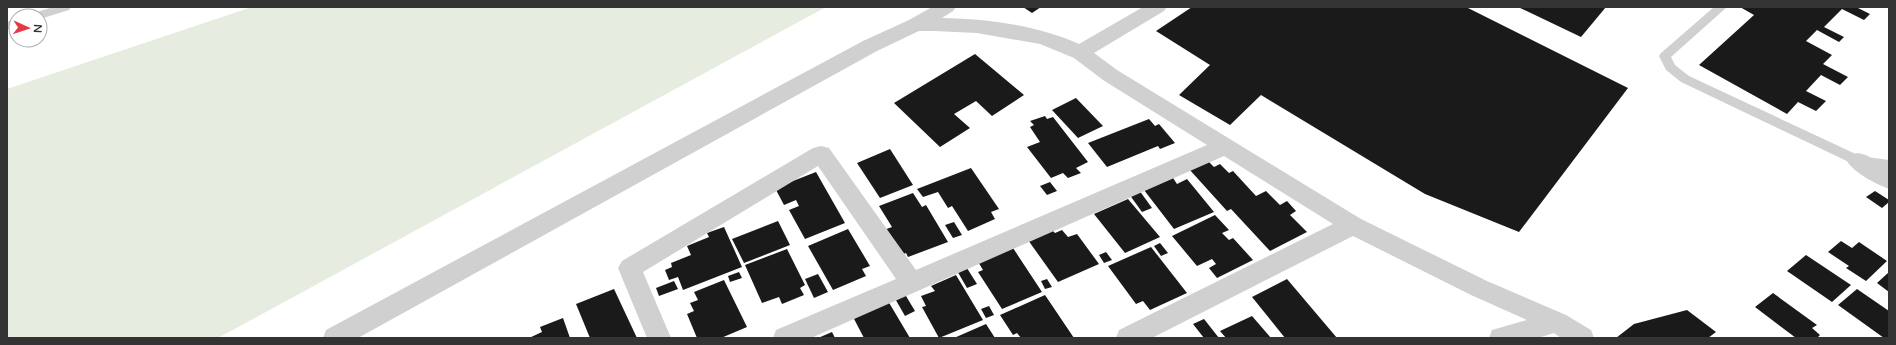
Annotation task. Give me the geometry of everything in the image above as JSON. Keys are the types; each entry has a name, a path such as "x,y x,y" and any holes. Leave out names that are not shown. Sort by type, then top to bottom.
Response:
{"street":[{"path":"335,338 870,46 916,24 946,7"},
{"path":"1079,53 1157,7"},
{"path":"916,24 936,23 1040,37 1079,53 1110,74 1353,225 1479,288 1556,322 1582,338"},
{"path":"785,338 1225,146"},
{"path":"659,338 630,268 821,154 912,283"},
{"path":"1858,162 1889,180"},
{"path":"1128,338 1353,225"},
{"path":"1501,338 1556,322"}],"lane":[{"path":"48,13 65,7"},
{"path":"1721,7 1665,56 1670,67 1685,79 1858,162 1889,165"}],"shaded area":[{"path":"252,7 826,7 218,338 7,338 7,89"}],"building":[{"path":"1023,7 1041,7 1032,13"},
{"path":"1192,7 1466,7 1628,88 1519,232 1425,194 1261,95 1230,125 1179,95 1210,65 1156,31"},
{"path":"1518,7 1606,7 1581,37"},
{"path":"1740,7 1856,7 1870,14 1864,20 1842,9 1824,27 1844,37 1839,42 1817,30 1806,41 1832,55 1823,64 1848,77 1840,85 1821,75 1806,91 1826,101 1816,111 1798,102 1787,114 1699,65 1754,15"},
{"path":"975,54 1024,95 992,116 976,101 954,114 970,128 940,147 894,103"},
{"path":"1076,98 1103,126 1078,138 1052,110"},
{"path":"1045,116 1047,119 1053,117 1088,162 1076,168 1081,173 1068,178 1063,173 1051,178 1027,147 1040,142 1030,127 1034,125 1030,121"},
{"path":"1149,119 1155,126 1159,124 1175,143 1160,149 1158,146 1107,167 1088,143"},
{"path":"890,149 913,185 880,198 857,163"},
{"path":"1208,161 1214,167 1220,164 1229,173 1233,171 1256,196 1266,191 1280,205 1287,201 1296,211 1290,215 1307,232 1270,251 1231,209 1227,211 1189,169"},
{"path":"971,168 999,209 991,212 995,219 968,231 952,206 948,208 938,192 923,197 917,189"},
{"path":"816,172 845,223 805,239 789,210 799,206 796,200 784,205 775,188"},
{"path":"1173,178 1177,184 1187,179 1214,212 1174,229 1144,190"},
{"path":"1050,182 1057,191 1047,195 1040,186"},
{"path":"1139,190 1152,208 1142,212 1129,194"},
{"path":"1875,191 1889,200 1889,202 1882,208 1866,197"},
{"path":"913,193 922,207 926,205 948,242 908,257 906,253 901,255 881,231 892,227 879,206"},
{"path":"1128,199 1160,237 1125,253 1094,214"},
{"path":"1215,215 1229,230 1222,233 1229,240 1233,238 1253,260 1217,278 1209,268 1216,264 1212,259 1197,266 1172,236"},
{"path":"778,221 790,245 744,263 732,239"},
{"path":"954,222 962,235 953,238 945,225"},
{"path":"724,227 742,267 683,290 678,277 669,280 665,270 672,267 671,263 691,255 687,246 709,237 707,233"},
{"path":"848,229 870,266 862,269 866,276 833,290 808,246"},
{"path":"1052,230 1055,233 1062,230 1068,237 1077,234 1099,264 1058,282 1028,240"},
{"path":"1841,241 1852,248 1859,242 1887,261 1866,281 1846,268 1849,266 1828,252"},
{"path":"1160,243 1168,253 1161,256 1154,246"},
{"path":"1011,245 1042,292 1002,309 978,272 983,270 977,260"},
{"path":"1151,247 1187,293 1150,310 1143,301 1136,304 1108,266"},
{"path":"787,249 805,285 800,288 804,295 782,304 779,297 762,303 745,265"},
{"path":"1106,252 1112,260 1104,263 1099,255"},
{"path":"1806,255 1851,285 1832,302 1787,271"},
{"path":"965,265 977,284 967,288 956,269"},
{"path":"739,272 742,278 730,282 728,276"},
{"path":"1889,272 1889,292 1877,283"},
{"path":"818,274 828,292 814,298 805,279"},
{"path":"956,275 983,320 939,338 922,307 926,306 921,296 935,291 931,286"},
{"path":"1047,279 1052,287 1045,289 1041,281"},
{"path":"1287,279 1337,338 1285,338 1252,297"},
{"path":"724,280 747,327 721,338 697,338 687,314 694,311 690,303 698,300 694,292"},
{"path":"674,281 678,289 659,296 656,288"},
{"path":"614,289 637,338 590,338 576,304"},
{"path":"1857,289 1889,311 1889,338 1884,338 1838,305"},
{"path":"903,291 915,311 905,316 893,295"},
{"path":"1773,293 1817,325 1812,328 1820,335 1817,338 1796,338 1755,307"},
{"path":"1045,295 1074,338 1021,338 1017,333 1013,335 1000,315"},
{"path":"888,301 910,338 864,338 853,317"},
{"path":"989,306 994,315 986,318 981,309"},
{"path":"1687,310 1716,332 1708,338 1616,338 1634,324"},
{"path":"1252,316 1271,338 1226,338 1220,331"},
{"path":"563,318 570,338 529,338 542,332 540,327"},
{"path":"1204,319 1219,338 1204,338 1193,324"},
{"path":"986,324 995,338 954,338"},
{"path":"832,332 835,338 818,338"}]}
